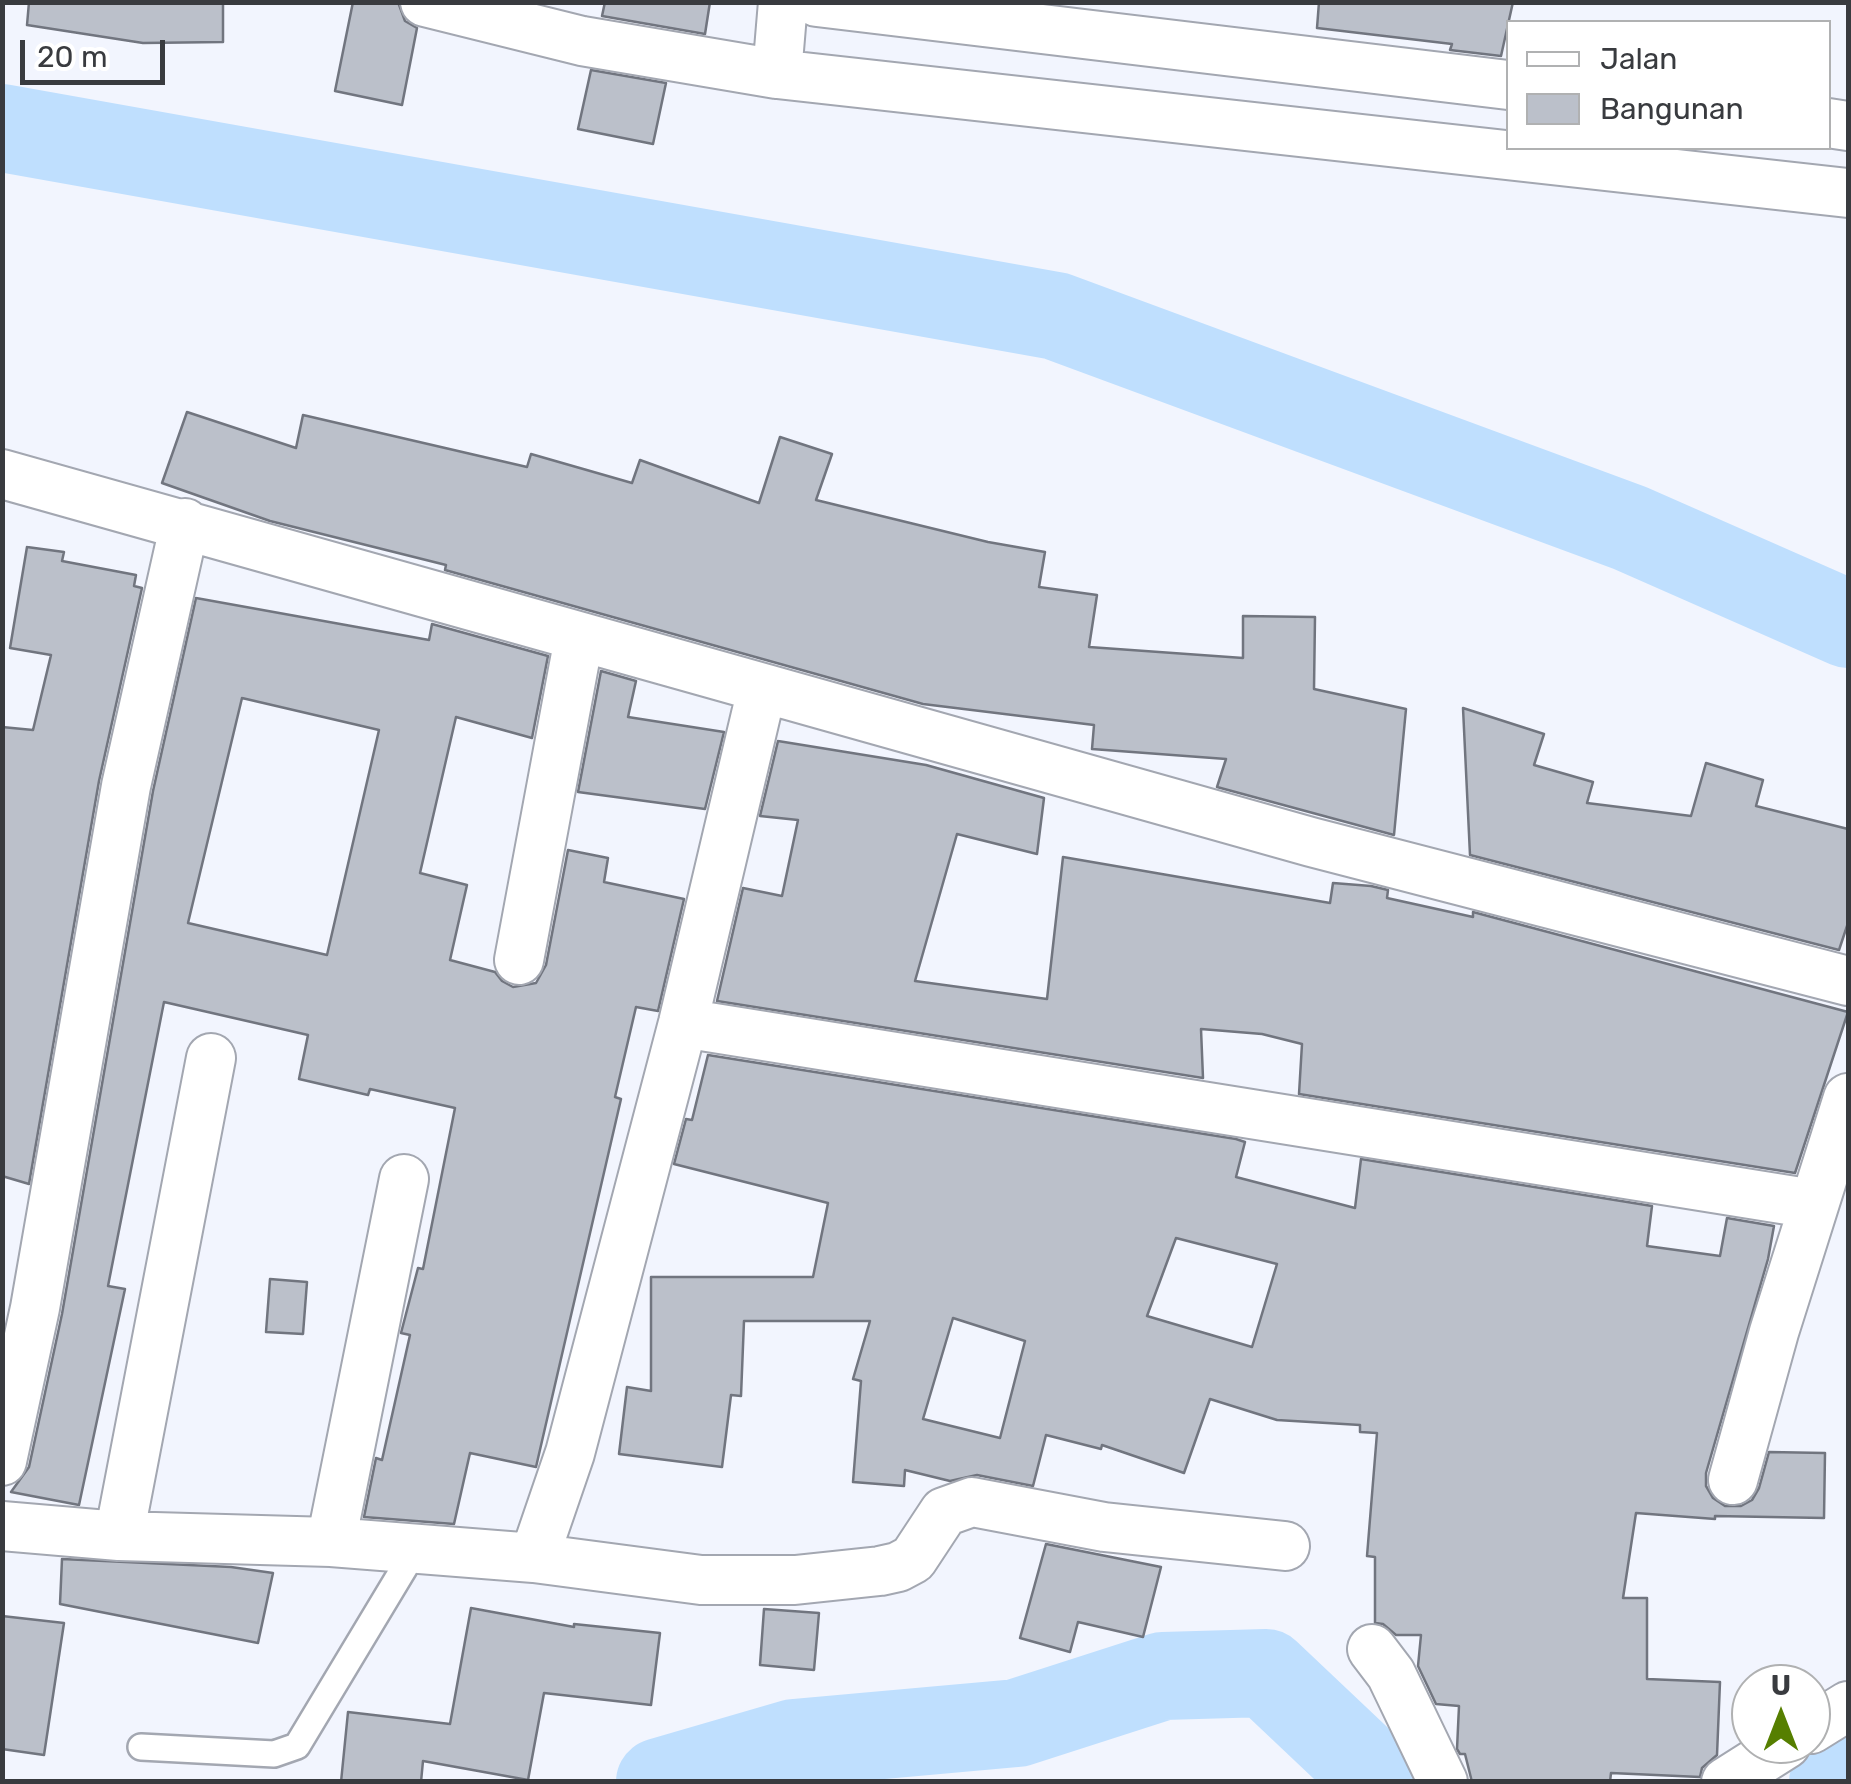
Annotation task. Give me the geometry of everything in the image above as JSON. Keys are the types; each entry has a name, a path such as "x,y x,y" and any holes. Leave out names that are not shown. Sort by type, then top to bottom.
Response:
{"street":[{"path":"425,2 582,41 777,74 1848,193"},
{"path":"777,74 784,2"},
{"path":"817,2 1506,85"},
{"path":"2,474 1311,842 1848,981"},
{"path":"2,1461 35,1308 126,786 186,524"},
{"path":"519,960 579,638"},
{"path":"534,1558 570,1452 684,1022 762,689"},
{"path":"684,1022 1813,1204"},
{"path":"119,1536 211,1058"},
{"path":"1733,1480 1848,1098"},
{"path":"332,1542 404,1179"},
{"path":"2,1526 119,1536 332,1542 534,1558 701,1580 795,1580 898,1568 913,1559 944,1512 972,1502 1104,1527 1285,1546"},
{"path":"1372,1649 1391,1674 1443,1782"},
{"path":"1726,1782 1754,1764"}],"lane":[{"path":"140,1748 274,1754 297,1746 415,1550"}],"building":[{"path":"29,2 223,2 223,42 143,43 27,25"},
{"path":"353,2 398,2 405,21 417,28 402,105 335,91"},
{"path":"605,2 710,2 705,34 602,16"},
{"path":"1319,2 1513,2 1501,56 1450,50 1452,44 1317,28"},
{"path":"591,70 666,83 653,144 578,129"},
{"path":"187,412 296,448 303,415 527,467 531,454 632,483 640,460 759,503 780,437 832,454 816,500 1045,552 1039,587 1097,595 1089,647 1243,658 1243,616 1315,617 1314,689 1406,709 1394,835 1217,787 1226,759 1092,749 1094,725 923,704 445,570 446,565 270,521 162,483"},
{"path":"27,547 64,552 62,561 136,575 134,586 142,588 99,781 29,1184 2,1176 2,727 33,730 51,655 10,648"},
{"path":"196,598 429,640 432,624 548,656 532,738 456,717 420,873 467,885 450,960 495,972 513,987 536,983 546,965 568,850 608,858 604,882 684,899 658,1011 636,1007 615,1097 621,1099 536,1467 470,1453 454,1524 364,1517 376,1458 382,1460 410,1335 401,1333 418,1268 423,1269 455,1108 370,1089 368,1095 299,1079 308,1035 164,1002 108,1286 125,1289 79,1505 11,1492 29,1467 62,1314 153,791","holes":["242,698 379,730 327,955 188,923"]},
{"path":"601,671 636,681 628,717 724,732 705,809 578,792"},
{"path":"1463,708 1544,734 1534,765 1593,782 1587,803 1691,816 1706,763 1763,780 1756,806 1848,829 1848,923 1839,950 1470,855"},
{"path":"778,741 926,765 1044,798 1037,854 957,834 915,981 1047,999 1063,857 1330,903 1333,883 1371,886 1388,890 1387,898 1473,917 1473,912 1848,1012 1795,1173 1299,1094 1302,1044 1262,1034 1201,1029 1203,1078 717,1001 743,888 782,896 798,820 760,816"},
{"path":"708,1055 1236,1139 1245,1142 1236,1177 1355,1208 1361,1159 1652,1206 1647,1246 1720,1256 1727,1218 1774,1226 1706,1473 1706,1486 1713,1498 1725,1506 1741,1506 1752,1500 1759,1488 1769,1452 1825,1453 1824,1518 1715,1519 1636,1513 1623,1598 1647,1598 1647,1679 1720,1682 1717,1755 1702,1768 1700,1777 1611,1773 1610,1782 1472,1782 1465,1754 1457,1749 1459,1706 1436,1704 1418,1666 1421,1635 1396,1635 1383,1624 1375,1623 1375,1557 1367,1556 1377,1433 1360,1432 1360,1425 1277,1420 1210,1399 1184,1473 1102,1445 1101,1449 1046,1435 1033,1486 977,1475 950,1481 905,1470 904,1486 853,1482 861,1381 853,1379 870,1321 744,1321 741,1396 731,1395 722,1467 619,1454 627,1387 651,1391 651,1277 813,1277 828,1203 674,1164 686,1119 692,1120","holes":["1176,1238 1277,1264 1252,1347 1147,1316","953,1318 1025,1341 1000,1438 923,1419"]},
{"path":"270,1279 307,1282 303,1334 266,1332"},
{"path":"1046,1544 1161,1567 1143,1637 1078,1622 1070,1652 1020,1638"},
{"path":"62,1559 231,1567 273,1573 258,1643 60,1604"},
{"path":"471,1608 574,1627 660,1633 651,1705 544,1693 528,1780 423,1761 421,1782 341,1782 348,1712 450,1724"},
{"path":"764,1609 819,1613 814,1670 760,1665"},
{"path":"2,1616 64,1623 44,1755 2,1749"}],"waterway":[{"path":"2,128 1056,316 1630,528 1848,624"},
{"path":"660,1782 794,1743 1017,1723 1163,1676 1266,1673 1358,1760 1369,1782"},
{"path":"1833,1782 1848,1774"}]}
